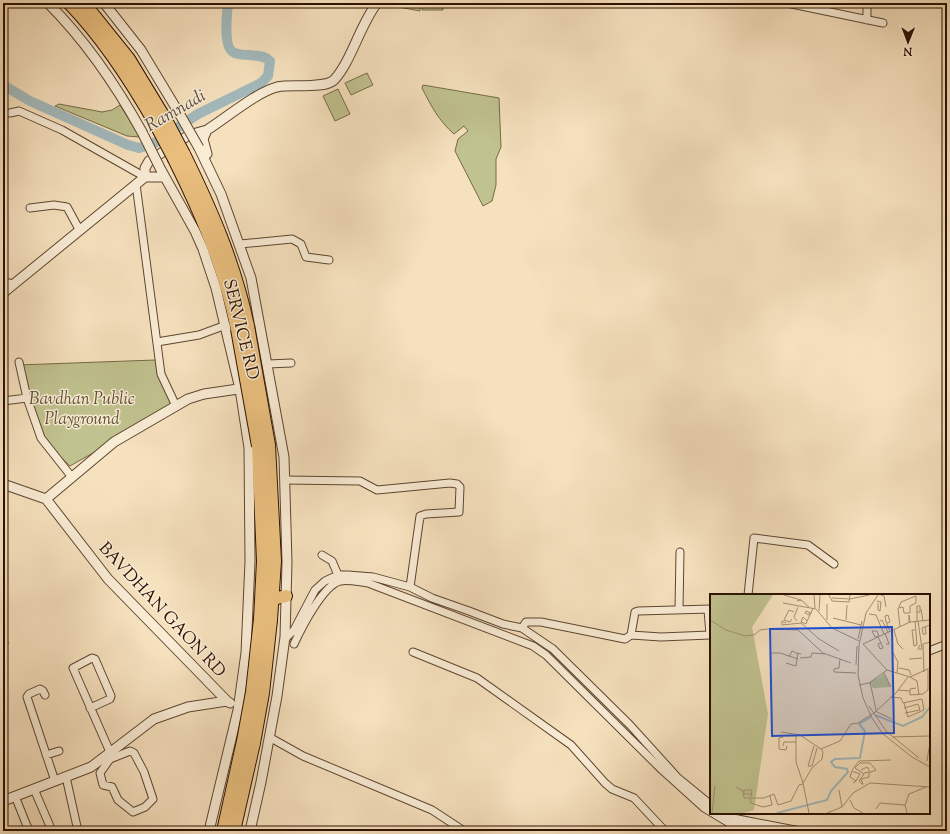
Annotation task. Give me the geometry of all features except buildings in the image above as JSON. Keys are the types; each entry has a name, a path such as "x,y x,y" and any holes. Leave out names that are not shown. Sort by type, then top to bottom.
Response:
{"highway":[{"path":"69,3 89,25 161,122"},
{"path":"84,3 129,59 179,156 214,245 227,285 264,446 274,524 273,599 266,620 252,692 248,742 234,831"},
{"path":"264,446 263,561 266,620"},
{"path":"273,599 286,596"},
{"path":"222,831 248,742"}],"street":[{"name":"SERVICE RD","path":"48,3 77,35 122,95 203,249 237,327 240,389 249,448 250,561 246,653 238,710 209,831"},
{"path":"104,3 152,66 205,158 222,194 240,244 257,303 283,444 288,636 294,644"},
{"path":"145,177 145,168 149,161 189,134 207,130 262,94 276,88 291,85 323,85 333,81 346,62 366,18 376,3"},
{"path":"787,3 883,23"},
{"path":"867,3 867,20"},
{"path":"10,113 19,111 62,130 145,177"},
{"path":"205,158 207,153 203,139 207,130"},
{"path":"3,293 145,177 163,173"},
{"path":"136,184 161,374 176,406"},
{"path":"30,208 54,205 66,207 80,231"},
{"path":"240,244 292,239 301,244 306,257 329,260"},
{"path":"3,282 14,284"},
{"path":"157,342 237,327"},
{"path":"19,362 27,398 41,438 71,476"},
{"path":"268,364 291,363"},
{"path":"3,484 46,499 71,476 114,442 188,399 204,394 272,383"},
{"path":"3,401 27,398"},
{"path":"285,480 360,482 377,490 450,483 457,484 460,488 458,512 426,514 420,516 410,587"},
{"name":"BAVDHAN GAON RD","path":"46,499 108,579 227,701 269,737"},
{"path":"748,594 754,538 808,545 834,564"},
{"path":"679,609 680,552"},
{"path":"322,555 332,561 338,575"},
{"path":"250,831 269,737 284,649 288,636 316,590 325,581 338,575 373,577 410,587 432,598 469,612 503,624 522,628 539,638 553,649 630,725 678,778 710,804"},
{"path":"284,649 294,644 323,594 339,581 368,583 534,647 546,655 662,770 710,812"},
{"path":"522,628 526,622 541,622 626,639 631,635 635,612 679,609 710,609"},
{"path":"631,635 661,637 710,635"},
{"path":"534,647 539,638"},
{"path":"930,651 947,644"},
{"path":"413,652 478,678 571,745 605,783 612,789 634,798 665,831"},
{"path":"90,708 110,699 111,696 95,659 92,658 73,668 90,708 110,752"},
{"path":"45,695 40,689 29,694 27,697 55,781"},
{"path":"3,801 66,777 104,761 127,752 134,753 144,772 153,797 152,802 133,812 118,800 112,787 105,786 101,783 100,770 104,761 110,752 154,719 188,707 227,701"},
{"path":"269,737 303,756 432,810 464,831"},
{"path":"46,755 59,751"},
{"path":"66,777 78,831"},
{"path":"34,789 52,831"},
{"path":"15,796 29,831"},
{"path":"712,814 716,817 766,831"},
{"path":"725,814 732,821 800,831"}],"green space":[{"path":"420,3 420,11 382,4"},
{"path":"422,3 443,3 443,10 422,10"},
{"path":"367,73 373,85 351,95 345,83"},
{"path":"423,85 499,98 501,147 496,159 496,185 492,201 483,206 455,151 458,139 468,131 464,126 454,134 449,129 432,107 422,88"},
{"path":"338,89 350,114 335,121 323,96"},
{"path":"59,104 102,112 112,110 120,105 140,137 127,136 55,106"},
{"name":"Bavdhan Public Playground","path":"155,360 176,406 70,466 51,448 37,425 18,365"}],"waterway":[{"name":"Ramnadi","path":"3,85 30,101 128,145 139,148 153,144 198,114 261,83 268,76 270,61 268,59 260,56 237,54 230,49 226,29 228,3"}]}
